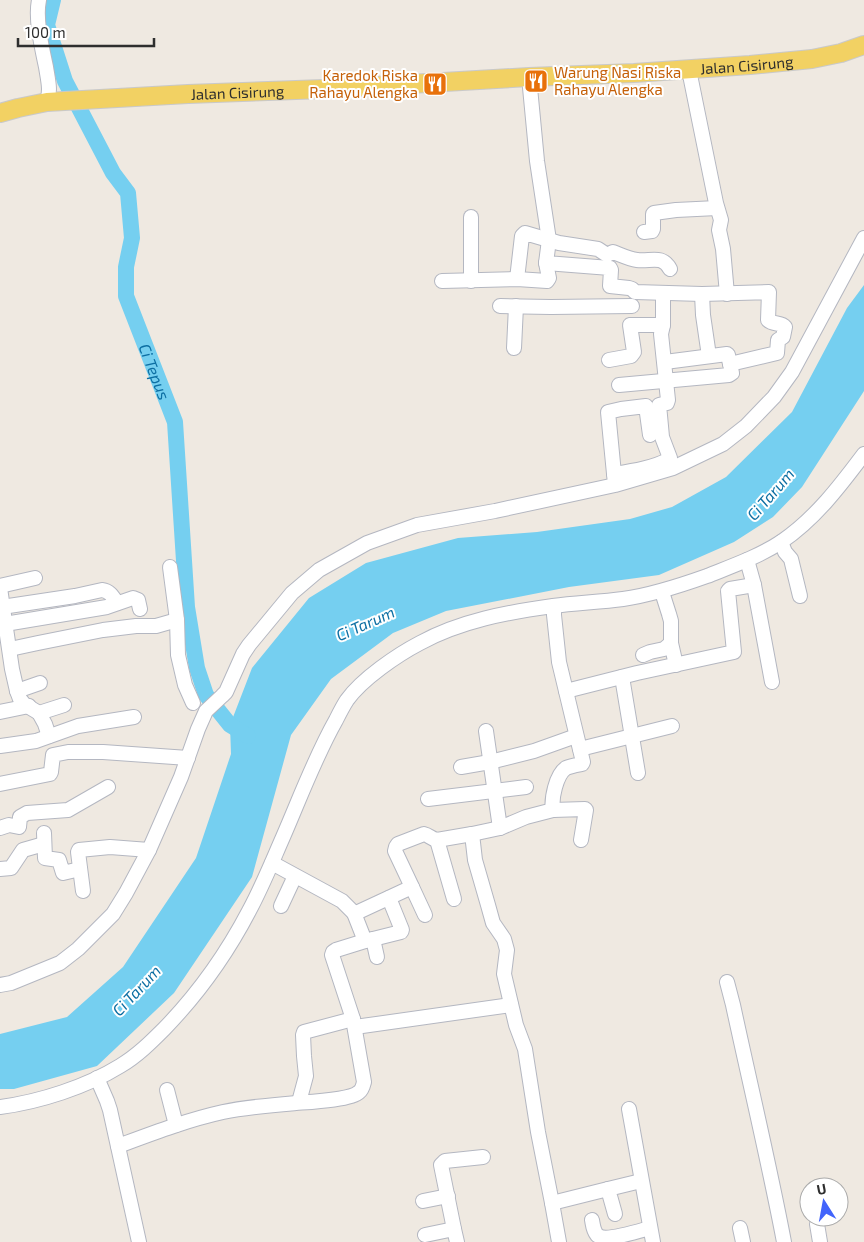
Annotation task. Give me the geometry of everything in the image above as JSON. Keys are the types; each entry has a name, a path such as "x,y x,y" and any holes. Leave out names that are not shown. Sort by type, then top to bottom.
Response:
{"main road":[{"name":"Jalan Cisirung","path":"0,113 53,102 689,70 812,59 841,53 864,45"}],"street":[{"path":"39,0 40,35 53,102"},
{"path":"689,70 721,220 719,230 723,249 727,294"},
{"path":"442,281 548,280 549,278 546,263 549,240 537,161 529,77"},
{"path":"644,232 652,231 654,213 717,208"},
{"path":"471,217 471,281"},
{"path":"517,280 522,235 525,234 598,249 606,255 613,252 637,260 661,260 670,269"},
{"path":"0,985 11,983 60,963 78,949 113,914 149,850 188,758 204,714 226,692 249,645 292,594 319,570 368,543 417,526 495,511 680,465 723,444 746,426 774,397 792,372 864,238"},
{"path":"546,263 610,268 611,287 632,289 633,299 630,325 634,352 631,356 609,360"},
{"path":"500,306 551,307 633,299 663,294 769,292 768,320 785,327 783,337 778,340 777,353 730,364"},
{"path":"615,480 632,471 670,459 662,437 659,405 667,403 665,362 661,334 664,325 663,294"},
{"path":"702,294 709,356"},
{"path":"514,348 516,306"},
{"path":"630,325 664,325"},
{"path":"619,386 649,390 666,381 729,375 732,373 728,354 665,362"},
{"path":"615,480 608,412 646,406 650,435"},
{"path":"0,1107 43,1099 70,1090 122,1066 150,1044 178,1015 229,947 250,910 272,864 326,737 347,700 359,686 398,656 419,643 443,632 474,622 506,614 554,606 626,599 662,592 747,560 781,542 804,523 827,502 864,454"},
{"path":"781,542 785,552 791,559 800,596"},
{"path":"747,560 754,585 772,682"},
{"path":"170,567 177,620 178,655 193,703"},
{"path":"35,578 0,587 6,646 6,671 20,699 34,710 45,724 49,736"},
{"path":"566,691 734,652 728,591 754,585"},
{"path":"662,592 671,621 670,643 676,665"},
{"path":"2,614 107,607 136,598 140,609"},
{"path":"553,810 552,799 556,784 564,771 583,763 559,662 554,606"},
{"path":"6,646 136,626 156,626 177,620"},
{"path":"644,655 664,649 670,643"},
{"path":"622,677 638,773"},
{"path":"17,691 40,683"},
{"path":"0,712 34,710 64,705"},
{"path":"90,712 93,720 104,718 106,722"},
{"path":"0,746 36,741 78,726 134,717"},
{"path":"461,767 490,762 546,747 632,736 672,726"},
{"path":"486,730 500,828"},
{"path":"0,784 50,774 53,755 68,752 103,752 188,758"},
{"path":"0,828 8,826 19,827 20,817 27,814 68,810 108,787"},
{"path":"428,799 526,787"},
{"path":"425,915 395,851 398,844 424,834 437,840 500,828 526,817 553,810 586,809 581,840"},
{"path":"472,834 475,860 493,924 504,939 507,950 504,974 516,1025 525,1050 558,1242"},
{"path":"0,869 13,867 23,850 44,838 45,857 58,860 62,873 80,869"},
{"path":"437,840 454,899"},
{"path":"83,890 78,852 80,849 110,847 149,850"},
{"path":"272,864 342,901 354,913 377,957"},
{"path":"281,906 295,876"},
{"path":"354,913 412,887"},
{"path":"118,1146 176,1125 225,1112 351,1096 359,1093 363,1088 364,1082 354,1023 332,953 336,950 369,940 402,932 389,898"},
{"path":"727,982 774,1188 784,1242"},
{"path":"299,1102 306,1076 304,1032 354,1023 410,1020 511,1005"},
{"path":"97,1078 107,1101 139,1242"},
{"path":"167,1090 176,1125"},
{"path":"592,1220 595,1233 602,1238 652,1235 629,1109"},
{"path":"425,1235 456,1236 441,1165 443,1162 483,1157"},
{"path":"552,1204 641,1181"},
{"path":"608,1189 615,1214"},
{"path":"423,1202 448,1196"},
{"path":"818,1227 820,1242"},
{"path":"740,1228 743,1242"}],"water":[{"name":"Ci Tarum","path":"864,285 864,391 802,487 773,517 734,542 659,575 569,587 446,611 393,633 331,679 291,735 252,877 174,993 97,1066 14,1089 0,1089 0,1034 67,1017 123,967 196,858 231,754 230,725 252,668 309,598 366,563 458,538 537,532 630,519 672,507 726,477 792,412 847,308"}],"waterway":[{"name":"Ci Tepus","path":"53,0 47,25 65,81 113,173 128,193 132,238 126,267 126,296 175,422 187,607 197,668 206,695 230,725 248,736"}],"place":[{"name":"Warung Nasi Riska Rahayu Alengka","path":"536,81"},
{"name":"Karedok Riska Rahayu Alengka","path":"435,84"}]}
